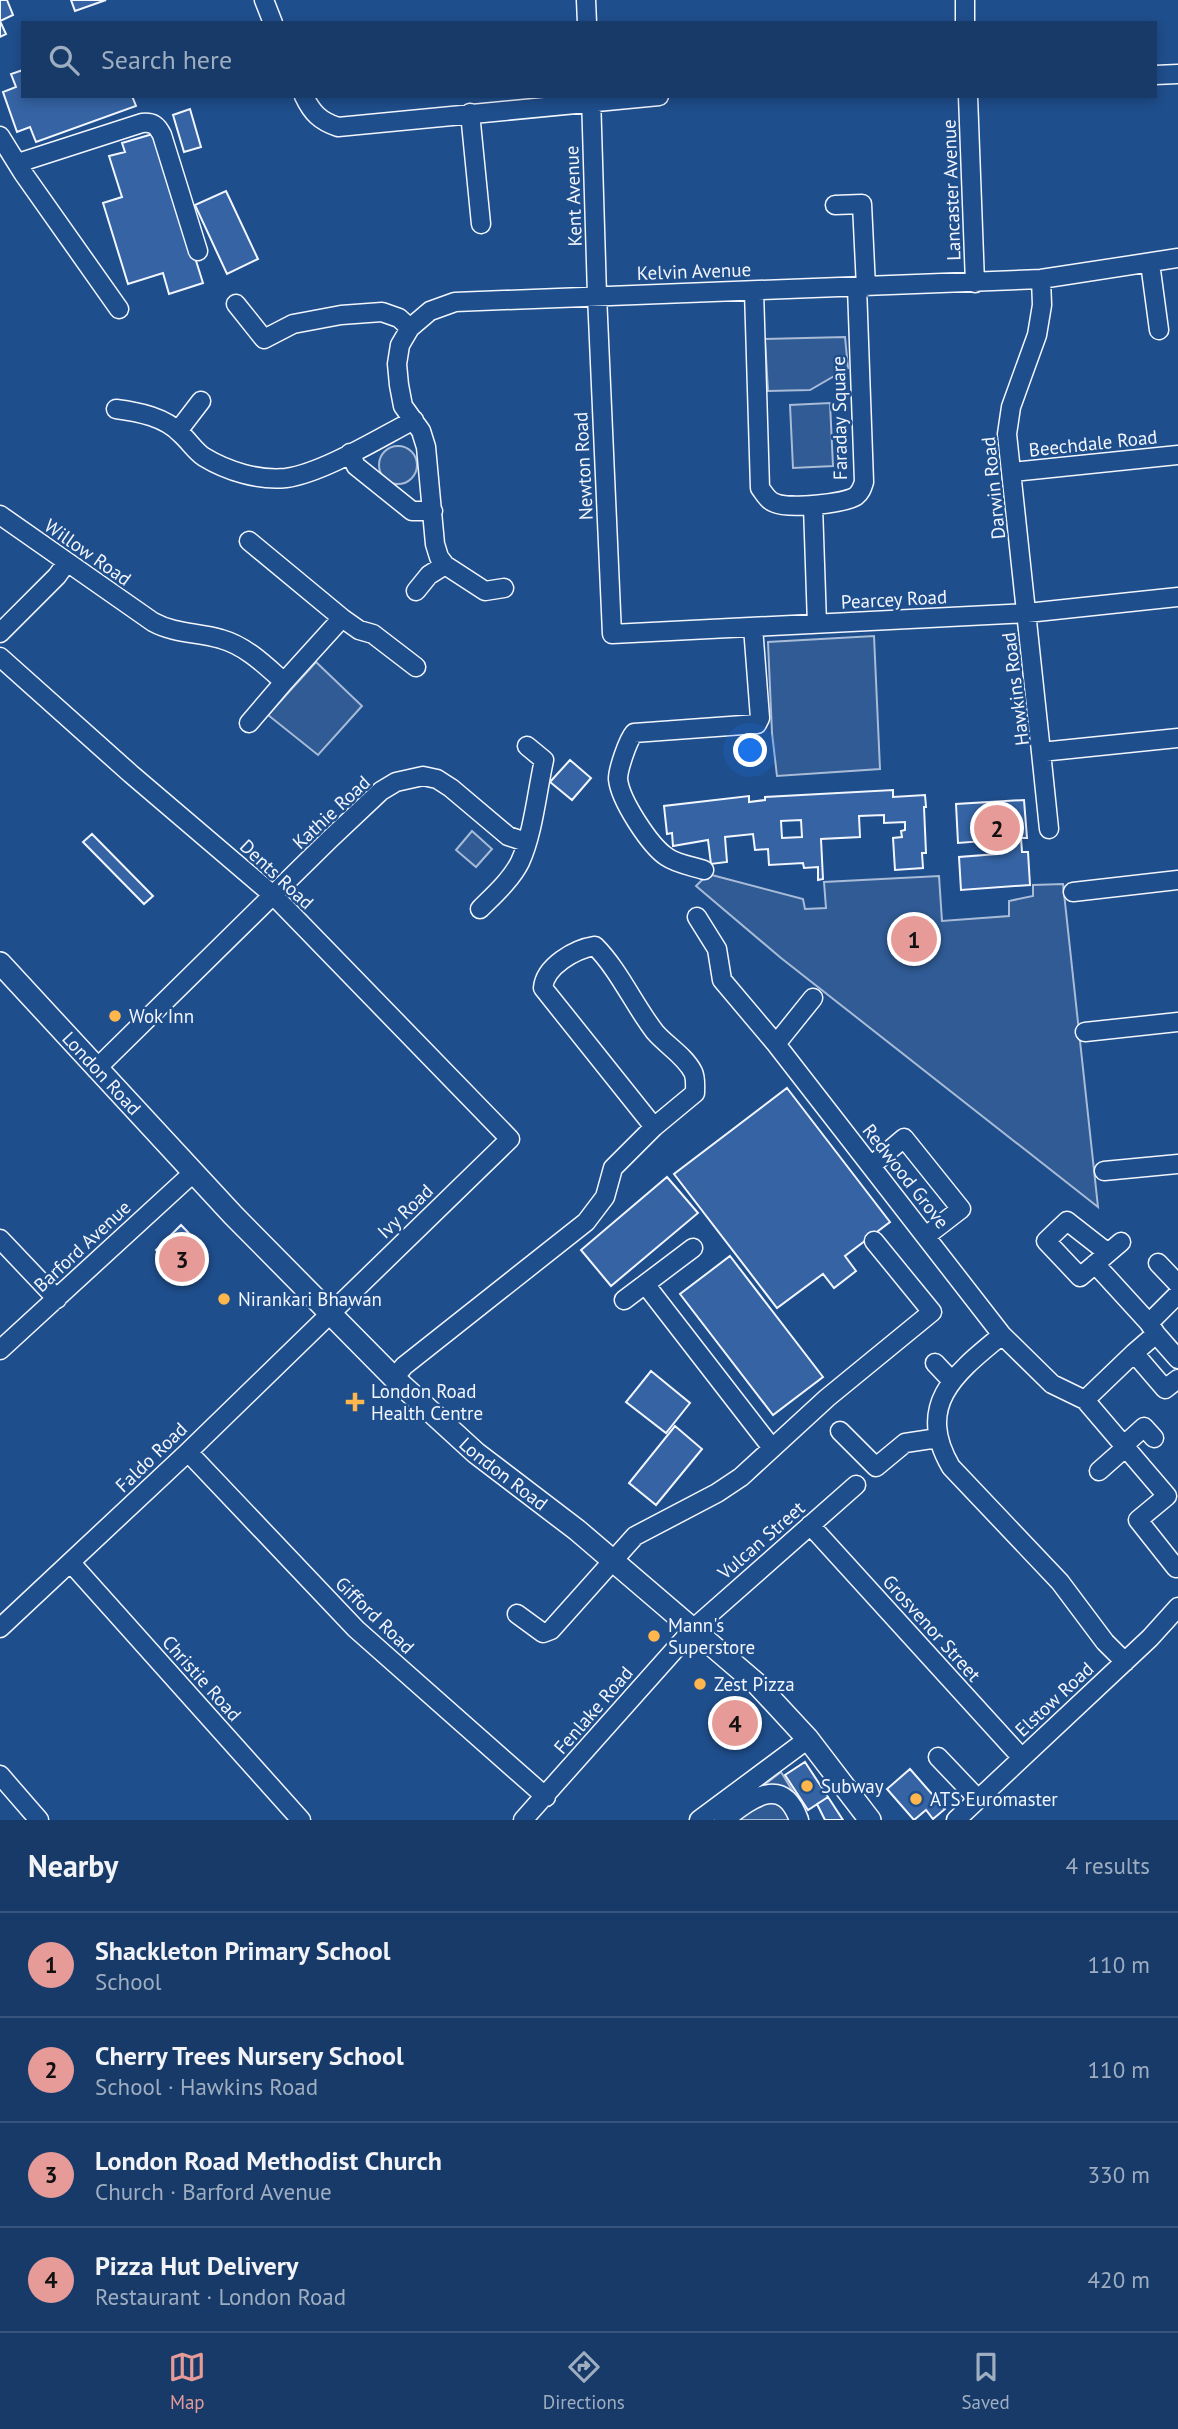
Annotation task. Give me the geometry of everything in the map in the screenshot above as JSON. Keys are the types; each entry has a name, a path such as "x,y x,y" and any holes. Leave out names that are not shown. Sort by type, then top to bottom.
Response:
{"main road":[{"name":"London Road","path":"2,970 193,1173 394,1378 476,1453 577,1530 757,1684 808,1739 870,1820"}],"street":[{"path":"264,0 272,21"},
{"path":"586,0 587,21"},
{"path":"965,0 965,21"},
{"path":"1157,75 1178,74"},
{"path":"305,98 312,113 324,122 338,127 614,98"},
{"name":"Lancaster Avenue","path":"968,98 975,283"},
{"name":"Kent Avenue","path":"592,99 597,295"},
{"path":"470,113 481,224"},
{"path":"18,163 151,122 158,127 162,135 198,251"},
{"path":"0,136 119,309"},
{"name":"Faraday Square","path":"754,291 760,488 775,504 813,506 846,501 859,494 864,482 862,204 835,205"},
{"name":"Kelvin Avenue","path":"410,328 430,311 455,302 1041,279 1178,258"},
{"path":"1150,263 1159,330"},
{"name":"Darwin Road","path":"1027,613 1007,435 1011,407 1037,335 1042,305 1041,279"},
{"name":"Newton Road","path":"597,295 612,634"},
{"path":"236,304 264,339 293,324 341,315 383,312 399,318 410,328 400,345 397,364 403,406 421,431 426,447 435,544 444,565 485,590 504,588"},
{"path":"178,431 201,401"},
{"path":"117,409 147,414 178,431 202,455 228,470 262,477 285,478 303,474 350,453 414,420"},
{"path":"350,453 356,466 412,511 433,511"},
{"name":"Beechdale Road","path":"1012,472 1178,455"},
{"path":"813,506 817,624"},
{"name":"Willow Road","path":"0,515 153,622 169,631 222,639 247,650 284,682"},
{"path":"249,541 359,631 373,634 416,667"},
{"path":"0,633 57,576 67,562"},
{"path":"415,591 429,575 444,565"},
{"name":"Pearcey Road","path":"612,634 1027,613 1178,597"},
{"name":"Hawkins Road","path":"1027,613 1041,751 1178,738"},
{"path":"249,723 342,618"},
{"path":"704,870 668,858 643,833 621,789 619,774 634,733 757,724 760,718 753,627"},
{"name":"Dents Road","path":"0,657 274,897 510,1139"},
{"path":"481,909 520,862 526,842 544,760 527,746"},
{"path":"1041,751 1049,829"},
{"name":"Kathie Road","path":"96,1069 381,791 396,782 422,776 437,779 508,836 526,842"},
{"path":"1073,892 1178,880"},
{"name":"Redwood Grove","path":"697,917 716,949 722,980 776,1044 1003,1335 1052,1384 1085,1401 1167,1496 1138,1520 1176,1568"},
{"path":"394,1378 404,1366 586,1222 605,1197 613,1168 654,1127 695,1093 692,1070 657,1034 606,957 595,946 580,949 543,979 543,988 654,1127"},
{"path":"776,1044 813,998"},
{"path":"1085,1032 1178,1022"},
{"path":"871,1166 904,1138 961,1209 926,1236"},
{"name":"Ivy Road","path":"329,1312 510,1139"},
{"path":"1104,1171 1178,1164"},
{"name":"Barford Avenue","path":"0,1350 193,1173"},
{"path":"0,1239 57,1299"},
{"path":"517,1614 543,1633 551,1630 635,1536 717,1493 741,1477 827,1398 932,1312 874,1241"},
{"path":"624,1300 694,1248"},
{"path":"1108,1253 1153,1328 1178,1359"},
{"path":"1158,1263 1178,1284"},
{"path":"645,1283 772,1448"},
{"path":"1085,1401 1134,1353 1178,1294"},
{"name":"Faldo Road","path":"0,1628 188,1452 329,1312"},
{"path":"1003,1335 951,1380 940,1401 937,1422 942,1452 951,1467 1059,1582 1105,1642 1125,1662"},
{"path":"1134,1353 1165,1390 1178,1379"},
{"path":"934,1363 951,1380"},
{"path":"1099,1471 1143,1427 1154,1438"},
{"path":"840,1431 876,1467 905,1443 938,1438"},
{"name":"Gifford Road","path":"188,1452 356,1629 546,1797"},
{"name":"Vulcan Street","path":"694,1628 856,1485"},
{"name":"Grosvenor Street","path":"810,1525 1022,1758"},
{"name":"Christie Road","path":"71,1563 302,1820"},
{"name":"Elstow Road","path":"956,1820 1125,1662 1178,1607"},
{"name":"Fenlake Road","path":"523,1820 694,1628"},
{"path":"699,1820 808,1739"},
{"path":"938,1757 978,1800"},
{"path":"0,1775 38,1820"},
{"path":"724,1820 756,1797 771,1793 790,1802 799,1820"}],"shaded area":[{"path":"845,337 848,368 810,390 768,391 765,339"},
{"path":"830,403 833,466 793,468 790,405"},
{"path":"398,446 411,452 417,465 411,478 398,484 385,478 379,465 385,452"},
{"path":"874,636 880,769 777,776 772,733 768,642"},
{"path":"316,662 362,706 318,755 268,715"},
{"path":"472,831 492,849 476,867 456,850"},
{"path":"708,874 803,899 805,909 826,908 824,882 939,876 942,921 1009,916 1009,901 1033,896 1033,885 1063,884 1098,1207 781,958 696,886"},
{"path":"781,1772 808,1816 805,1820 718,1820"}],"building":[{"path":"0,0 7,0 13,15 0,21"},
{"path":"71,0 106,0 75,11"},
{"path":"0,21 6,34 0,37"},
{"path":"21,71 21,98 133,98 136,106 36,142 30,127 17,132 3,92 16,87 11,74"},
{"path":"190,109 201,147 184,152 173,115"},
{"path":"156,133 203,283 169,294 163,273 128,284 103,203 122,197 109,156 125,152 122,143"},
{"path":"226,191 258,259 227,274 195,205"},
{"path":"570,760 591,778 572,800 550,782"},
{"path":"893,790 893,797 925,795 926,853 922,853 923,868 895,870 893,838 902,837 901,831 905,830 905,822 884,823 884,815 859,816 860,837 821,839 823,879 818,880 818,867 804,868 803,863 769,865 768,849 755,850 753,834 725,837 727,862 711,864 708,840 673,846 672,833 667,834 664,806 749,796 749,802 765,800 765,797","holes":["801,820 802,837 782,838 781,821"]},
{"path":"1024,800 1027,838 1021,838 1022,852 1028,852 1030,885 961,890 959,857 997,854 996,840 958,843 956,804"},
{"path":"92,834 153,896 144,904 83,842"},
{"path":"787,1088 890,1222 845,1256 856,1271 834,1288 823,1274 777,1308 674,1174"},
{"path":"667,1177 698,1213 611,1286 581,1250"},
{"path":"181,1225 206,1251 181,1276 178,1273 173,1278 168,1273 173,1267 156,1250"},
{"path":"730,1256 823,1377 773,1415 680,1294"},
{"path":"651,1371 690,1403 666,1433 626,1402"},
{"path":"675,1426 702,1449 656,1505 629,1483"},
{"name":"Subway","path":"805,1762 828,1797 808,1810 785,1775"},
{"name":"ATS Euromaster","path":"910,1769 945,1809 933,1819 926,1810 914,1820 887,1789"},
{"path":"828,1797 843,1820 825,1820 817,1804"}],"place":[{"name":"Cherry Trees Nursery School","path":"997,828"},
{"name":"Shackleton Primary School","path":"914,939"},
{"name":"Wok Inn","path":"115,1016"},
{"name":"London Road Methodist Church","path":"182,1259"},
{"name":"Nirankari Bhawan","path":"224,1299"},
{"name":"London Road Health Centre","path":"355,1402"},
{"name":"Mann's Superstore","path":"654,1636"},
{"name":"Zest Pizza","path":"700,1684"},
{"name":"Pizza Hut Delivery","path":"735,1723"},
{"name":"Subway","path":"807,1786"},
{"name":"ATS Euromaster","path":"916,1799"}]}
